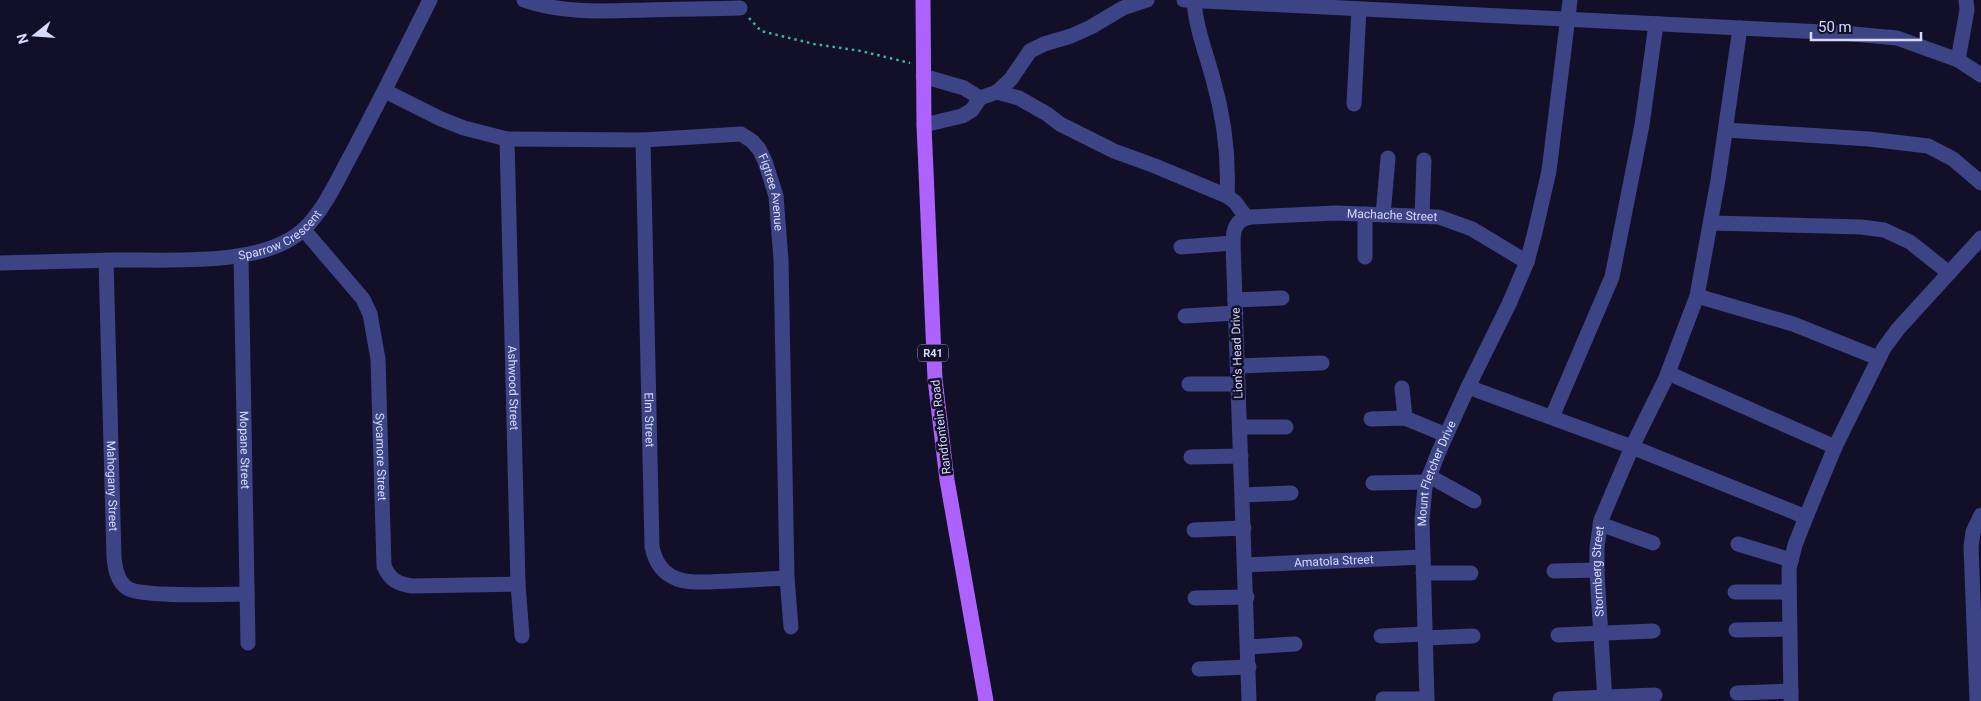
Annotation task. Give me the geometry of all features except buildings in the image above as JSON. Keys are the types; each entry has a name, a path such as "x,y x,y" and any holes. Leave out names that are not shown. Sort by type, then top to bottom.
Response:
{"main road":[{"name":"Randfontein Road","path":"923,0 924,125 935,379 947,480 986,701"}],"street":[{"name":"Sparrow Crescent","path":"0,264 242,256 266,250 289,240 304,230 321,209 385,91 430,0"},
{"path":"524,0 559,8 588,10 740,8"},
{"path":"924,125 962,116 972,110 980,98 997,92 1011,79 1030,51 1044,44 1072,36 1122,8 1147,0"},
{"path":"1227,196 1228,168 1225,135 1214,80 1189,0 1842,33 1897,38 1958,60 1981,75"},
{"name":"Mount Fletcher Drive","path":"1427,700 1423,502 1428,479 1446,435 1509,304 1527,262 1549,171 1570,0"},
{"path":"1958,60 1967,10 1966,0"},
{"path":"1354,104 1359,9"},
{"path":"1552,417 1612,277 1642,125 1656,24"},
{"name":"Stormberg Street","path":"1605,699 1597,570 1600,524 1607,501 1668,372 1698,296 1726,130 1740,28"},
{"path":"923,71 964,88 980,98"},
{"name":"Figtree Avenue","path":"385,91 456,125 507,139 643,140 741,134 752,140 759,149 771,177 776,196 781,260 787,578 791,627"},
{"path":"997,92 1019,98 1048,114 1060,124 1114,151 1227,196 1235,202 1246,217"},
{"path":"1726,130 1869,139 1928,146 1953,159 1981,183"},
{"name":"Ashwood Street","path":"507,139 518,584 522,636"},
{"name":"Elm Street","path":"643,140 652,547 655,561 667,574 689,582 787,578"},
{"path":"1383,215 1388,158"},
{"path":"1422,216 1424,160"},
{"name":"Machache Street","path":"1246,217 1336,213 1439,217 1472,229 1527,262"},
{"path":"1365,214 1365,257"},
{"name":"Lion's Head Drive","path":"1246,217 1237,223 1234,229 1233,243 1247,598 1249,701"},
{"path":"1711,223 1861,226 1884,230 1910,242 1949,274"},
{"name":"Sycamore Street","path":"304,230 363,299 370,314 378,359 384,566 388,574 400,584 412,586 518,584"},
{"path":"1737,693 1791,696 1789,569 1806,517 1835,447 1878,358 1898,329 1981,238"},
{"path":"1180,247 1233,243"},
{"name":"Mopane Street","path":"242,256 248,644"},
{"name":"Mahogany Street","path":"106,260 114,557 116,570 121,582 128,588 146,594 247,594"},
{"path":"1698,296 1793,324 1878,358"},
{"path":"1184,316 1282,298"},
{"path":"1238,366 1322,363"},
{"path":"1668,372 1835,447"},
{"path":"1189,384 1238,384"},
{"path":"1468,386 1632,447 1806,517"},
{"path":"1402,388 1405,418"},
{"path":"1371,419 1405,418 1446,435"},
{"path":"1240,427 1286,426"},
{"path":"1191,457 1241,456"},
{"path":"1373,483 1428,479 1474,501"},
{"path":"1243,495 1291,493"},
{"path":"1978,695 1971,548 1974,532 1981,515"},
{"path":"1600,524 1653,543"},
{"path":"1194,530 1244,528"},
{"path":"1738,544 1791,560"},
{"name":"Amatola Street","path":"1245,565 1423,557"},
{"path":"1554,572 1597,570"},
{"path":"1423,573 1471,573"},
{"path":"1735,592 1788,592"},
{"path":"1196,598 1247,598"},
{"path":"1736,630 1789,629"},
{"path":"1558,635 1653,631"},
{"path":"1381,636 1473,636"},
{"path":"1248,647 1295,644"},
{"path":"1198,669 1249,667"},
{"path":"1560,698 1605,699 1655,695"},
{"path":"1383,699 1427,700"}],"path":[{"path":"740,8 761,31 814,44 861,51 923,71"}]}
